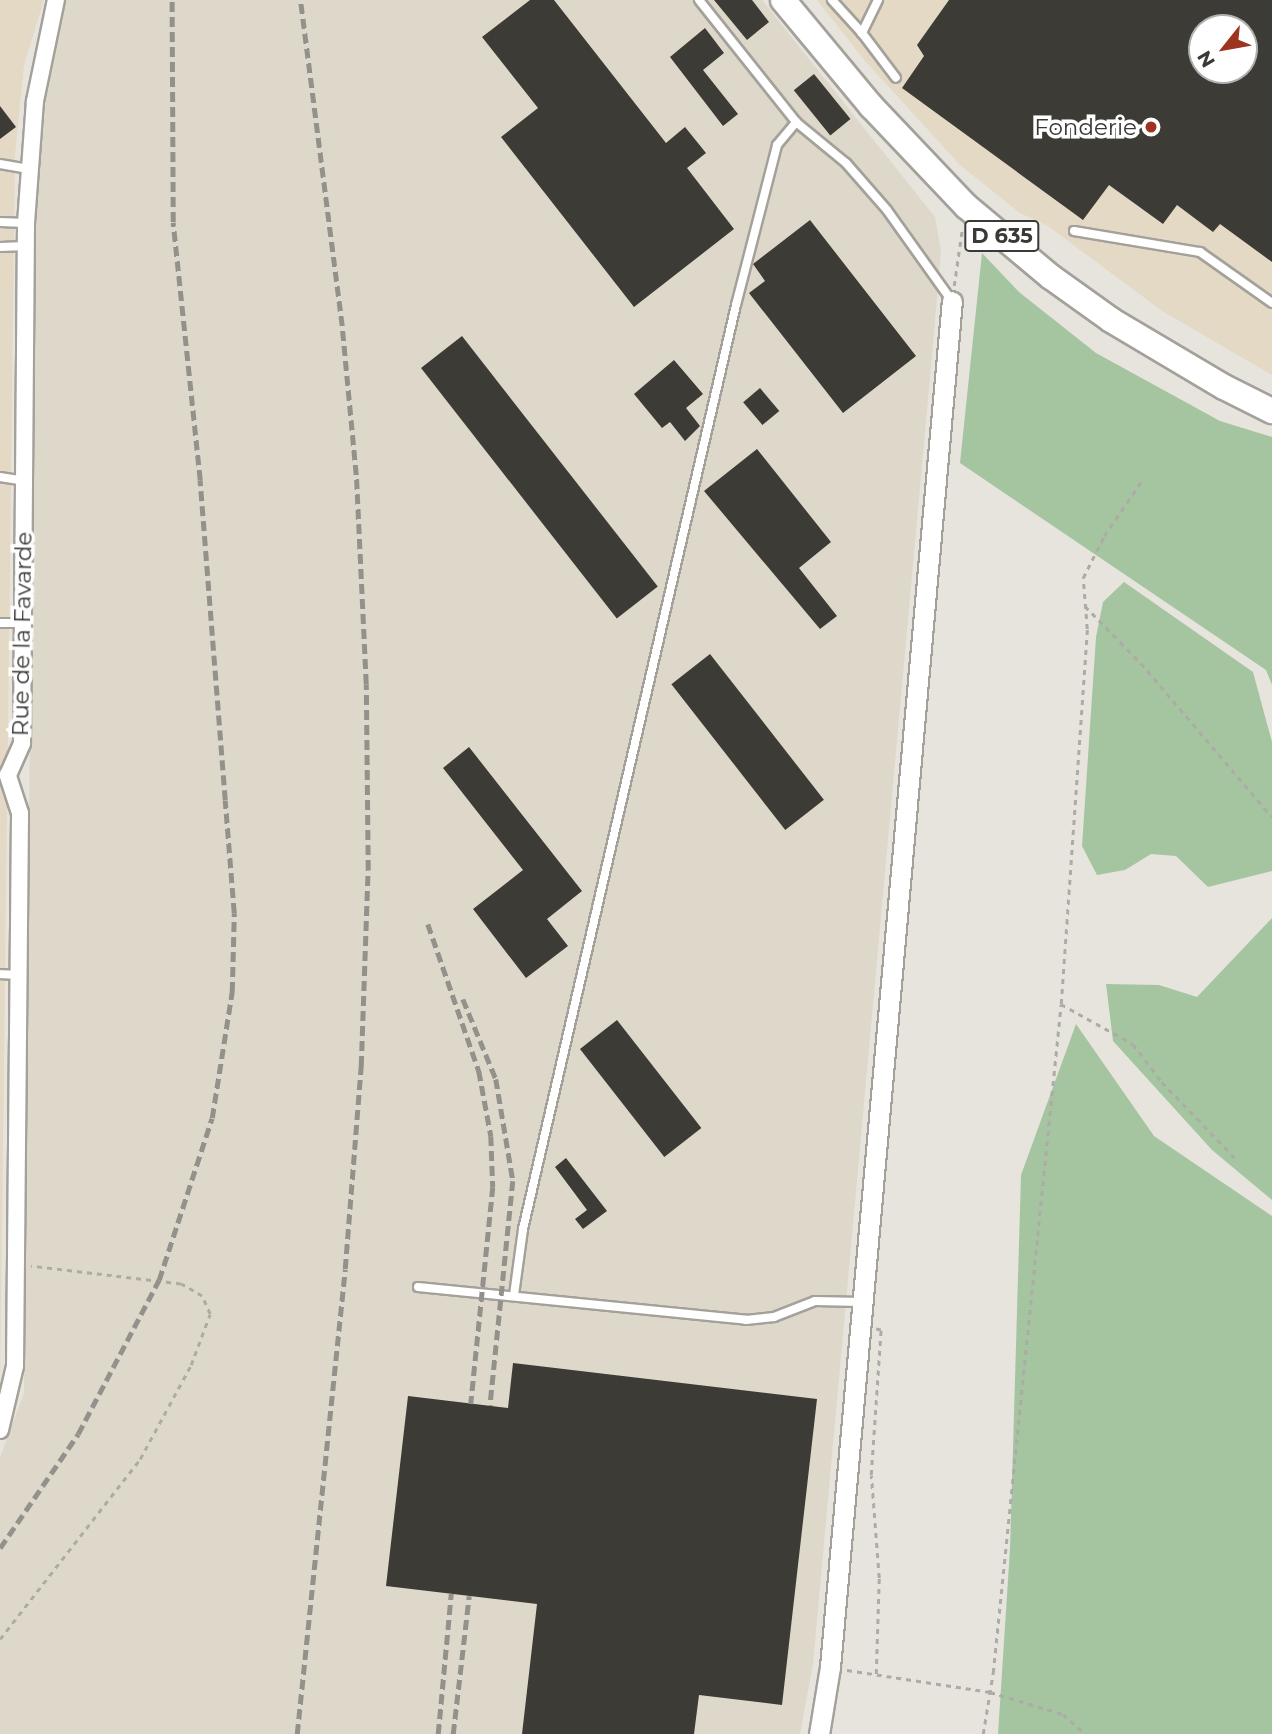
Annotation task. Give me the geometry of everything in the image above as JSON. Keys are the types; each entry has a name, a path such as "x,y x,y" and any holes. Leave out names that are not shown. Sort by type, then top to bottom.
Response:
{"main road":[{"name":"D 635","path":"783,0 871,106 966,206 1051,277 1111,320 1224,387 1272,411"}],"street":[{"name":"Rue de la Favarde","path":"0,1430 12,1388 20,975 20,813 4,775 22,743 26,223 40,68 56,0"},
{"path":"819,1734 830,1667 952,302"}],"lane":[{"path":"699,0 796,122 846,163 887,210 952,302"},
{"path":"832,0 862,33 896,78"},
{"path":"862,33 878,0"},
{"path":"514,1295 523,1228 739,293 776,145 796,122"},
{"path":"0,164 29,169"},
{"path":"0,222 26,223"},
{"path":"1074,231 1200,252 1272,303"},
{"path":"0,247 26,247"},
{"path":"0,477 24,481"},
{"path":"0,623 23,623"},
{"path":"0,974 20,975"},
{"path":"418,1287 746,1320 774,1317 815,1301 863,1302"}],"path":[{"path":"952,302 966,206"},
{"path":"983,1734 990,1692 1060,1004 1080,769 1085,606 1083,578 1104,536 1143,480"},
{"path":"1085,606 1141,663 1272,817"},
{"path":"1060,1004 1133,1044 1161,1082 1238,1161"},
{"path":"0,1639 140,1459 191,1365 210,1314 202,1296 181,1284 16,1264"},
{"path":"861,1327 881,1330 872,1475 879,1578 876,1674"},
{"path":"830,1667 990,1692 1063,1714 1085,1734"}],"shaded area":[{"path":"0,0 44,0 24,65 15,155 0,1393"},
{"path":"62,0 762,0 935,217 941,251 933,345 813,1664 800,1734 0,1734 0,1457 24,1393 34,238 46,89"},
{"path":"817,0 1272,0 1272,375 1162,311 1048,226 1020,213 960,165 865,61"}],"green space":[{"path":"982,253 1019,292 1096,353 1220,421 1272,437 1272,685 1266,670 960,463"},
{"path":"1124,582 1253,672 1272,742 1272,871 1208,887 1176,856 1151,854 1125,870 1097,875 1082,846 1096,637 1103,602"},
{"path":"1272,918 1272,1200 1212,1150 1113,1041 1106,984 1159,985 1197,997"},
{"path":"1076,1024 1154,1136 1272,1216 1272,1734 998,1734 1010,1549 1021,1175"}],"building":[{"path":"530,0 554,0 666,143 685,127 706,153 687,168 734,229 634,307 501,137 538,108 482,37"},
{"path":"714,0 752,0 769,22 747,40"},
{"name":"Fonderie","path":"949,0 1272,0 1272,262 1220,224 1213,232 1177,205 1163,224 1109,185 1083,220 902,88 924,56 917,45"},
{"path":"705,28 724,53 703,70 738,114 723,126 670,57"},
{"path":"814,74 851,119 830,135 794,90"},
{"path":"0,106 16,127 0,139"},
{"path":"810,220 916,356 843,413 749,293 765,281 753,264"},
{"path":"462,336 658,587 617,619 421,368"},
{"path":"674,360 703,394 686,408 700,426 685,441 670,422 662,428 634,394"},
{"path":"760,388 779,411 762,425 743,402"},
{"path":"757,449 831,542 799,568 837,616 820,629 704,491"},
{"path":"710,654 824,800 785,830 671,684"},
{"path":"469,747 582,891 547,919 568,946 526,978 473,909 523,870 443,768"},
{"path":"617,1020 701,1128 664,1157 580,1049"},
{"path":"566,1158 607,1211 583,1229 575,1219 587,1210 555,1167"},
{"path":"513,1363 817,1399 782,1705 699,1695 694,1734 522,1734 537,1604 386,1586 408,1396 508,1408"}],"railway":[{"path":"0,1548 78,1434 159,1280 212,1118 232,992 234,913 200,480 173,222 172,0"},
{"path":"297,1734 345,1269 361,1066 368,870 366,684 356,475 342,326 300,0"},
{"path":"428,924 479,1071 491,1136 493,1187 471,1404"},
{"path":"463,999 496,1079 513,1181 490,1406"},
{"path":"438,1734 451,1594"},
{"path":"453,1734 469,1596"}],"place":[{"name":"Fonderie","path":"1151,127"}]}
